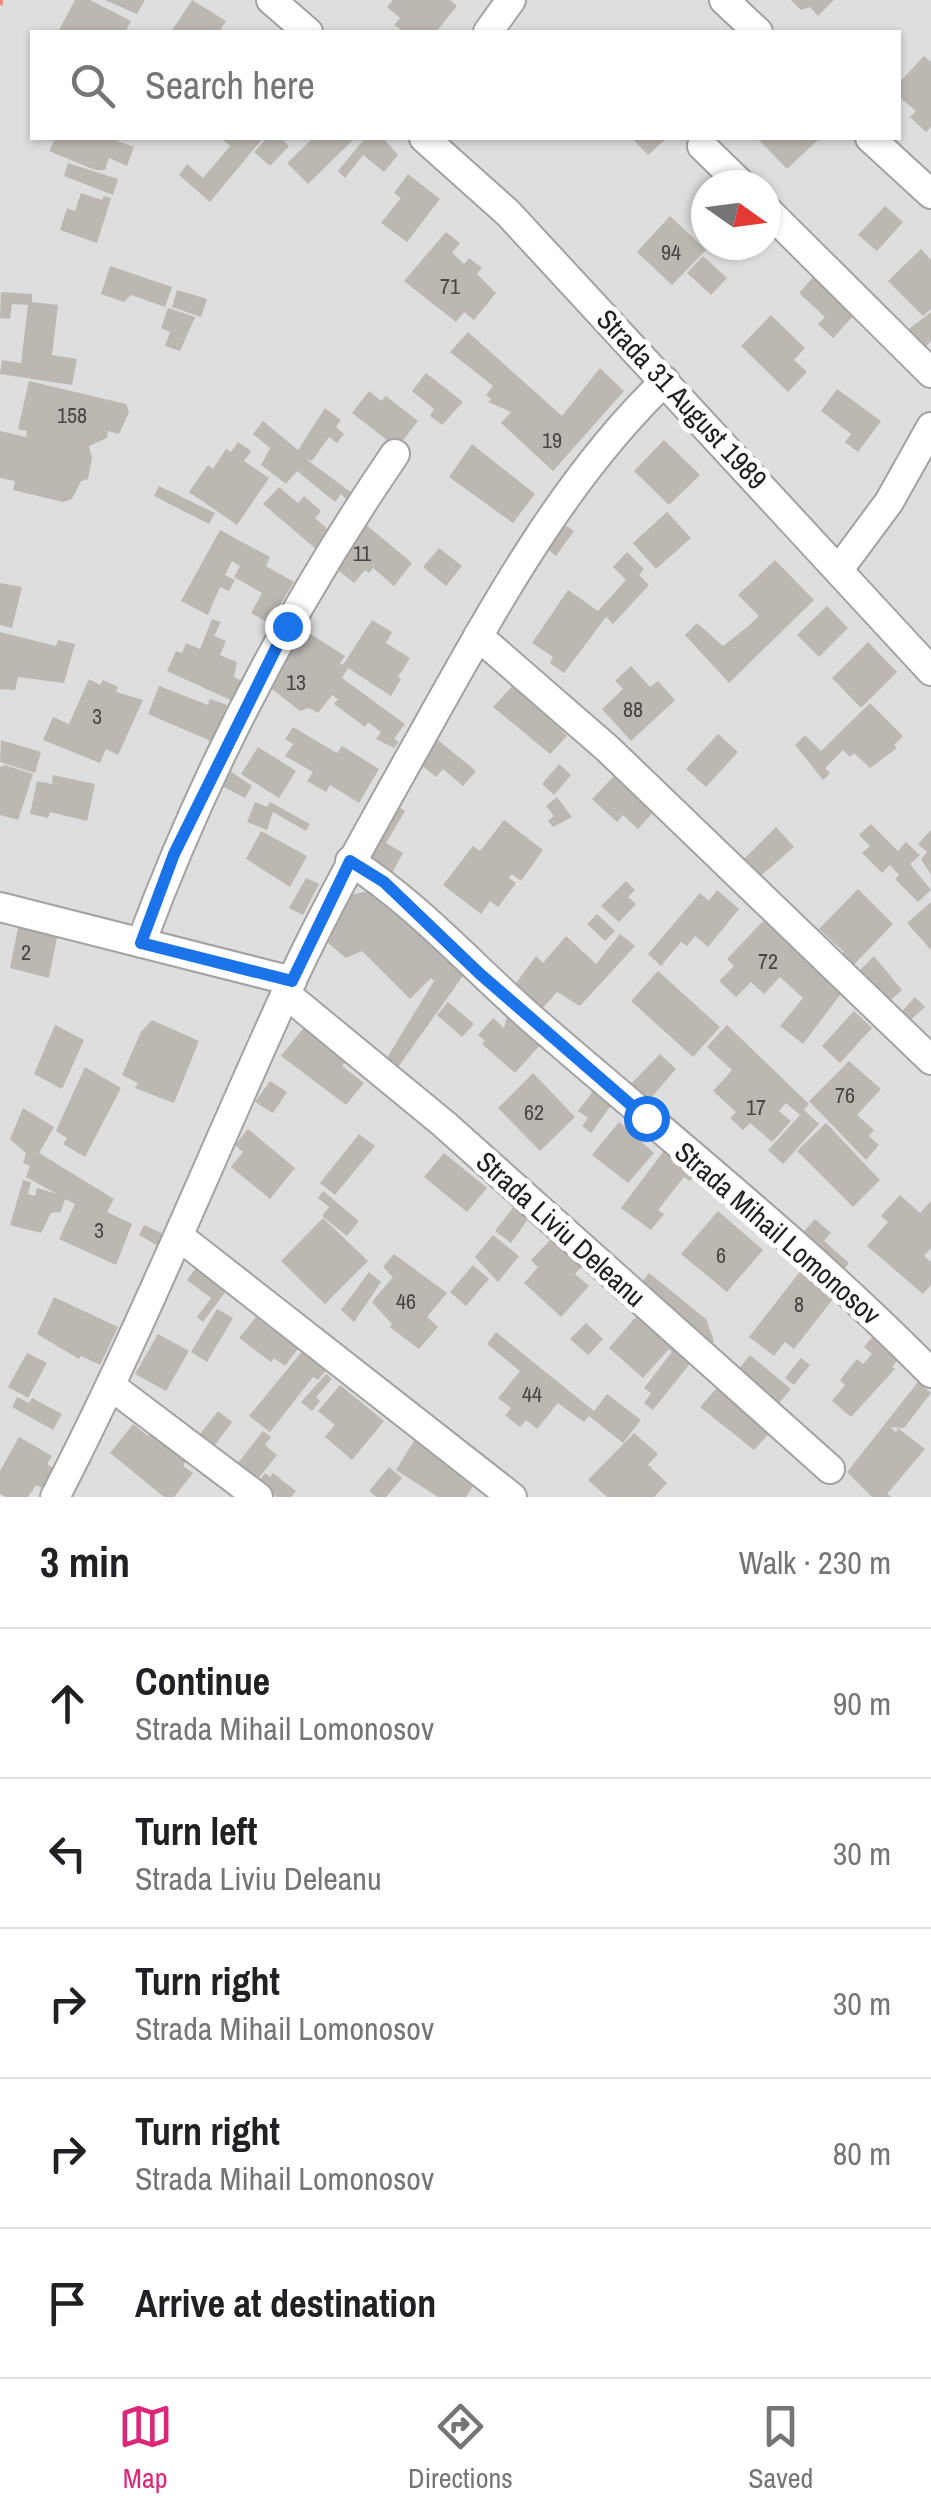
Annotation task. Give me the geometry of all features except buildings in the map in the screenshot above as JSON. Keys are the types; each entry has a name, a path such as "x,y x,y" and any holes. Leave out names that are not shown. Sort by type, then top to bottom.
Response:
{"street":[{"path":"271,0 306,30"},
{"path":"489,30 511,0"},
{"path":"724,0 756,30"},
{"name":"Strada 31 August 1989","path":"426,140 508,213 931,670"},
{"path":"872,140 931,194"},
{"path":"702,146 727,170"},
{"path":"781,224 931,373"},
{"path":"54,1497 180,1237 289,988 350,861 478,636 590,462 622,422 665,381"},
{"path":"840,568 889,502 931,427"},
{"path":"141,943 174,854 287,626 395,454"},
{"path":"478,636 608,749 931,1060"},
{"name":"Strada Mihail Lomonosov","path":"350,861 384,882 480,974 830,1277 931,1374"},
{"path":"0,907 141,943 289,988"},
{"name":"Strada Liviu Deleanu","path":"289,988 830,1470"},
{"path":"180,1237 512,1497"},
{"path":"110,1386 258,1497"}],"shaded area":[{"path":"0,0 931,0 931,1497 0,1497"}],"route":[{"path":"287,626 174,854 141,943 292,981 350,861 384,882 480,974 646,1118"}]}
